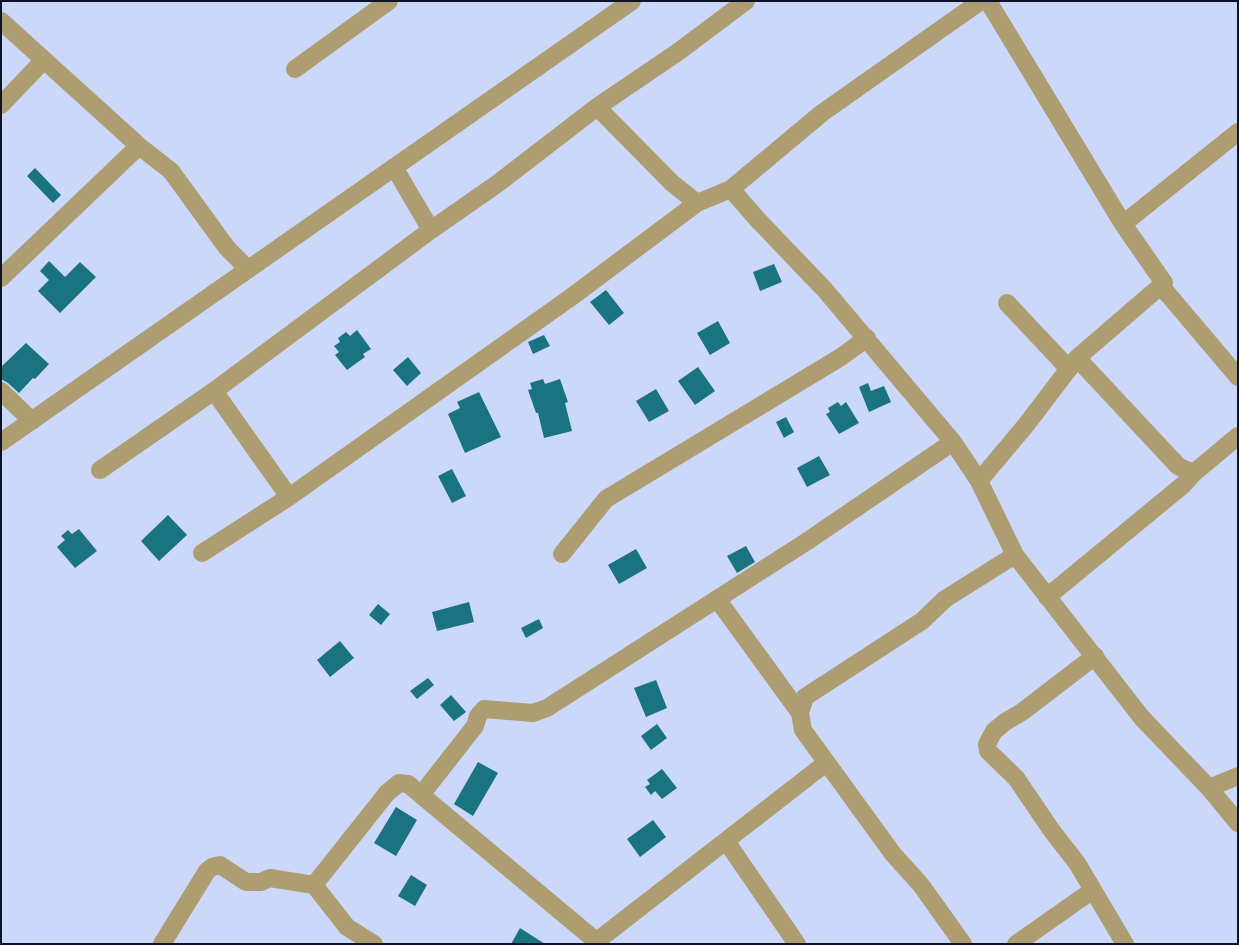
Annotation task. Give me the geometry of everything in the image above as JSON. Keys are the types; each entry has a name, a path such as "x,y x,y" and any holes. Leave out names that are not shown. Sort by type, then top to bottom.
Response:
{"street":[{"path":"295,70 390,1"},
{"path":"1,442 632,1"},
{"path":"100,470 214,391 431,230 497,184 597,107 678,52 746,1"},
{"path":"202,553 289,496 570,298 697,203 731,189 822,113 981,1"},
{"path":"979,482 1073,364 1164,283 1123,224 988,1"},
{"path":"1,21 139,146 171,172 227,248 248,269"},
{"path":"1,105 44,60"},
{"path":"597,107 672,183 697,203"},
{"path":"1123,224 1238,132"},
{"path":"1,278 139,146"},
{"path":"394,167 431,230"},
{"path":"731,189 825,290 953,442 979,482 1015,555 1142,718 1209,788 1238,823"},
{"path":"1161,286 1238,377"},
{"path":"1007,303 1178,466 1195,472"},
{"path":"562,554 606,499 841,357 867,338"},
{"path":"1,391 32,421"},
{"path":"214,391 289,496"},
{"path":"1047,597 1183,485 1195,472 1238,436"},
{"path":"420,795 474,726 478,716 484,709 533,713 547,708 885,490 953,442"},
{"path":"800,713 805,698 922,621 945,599 1015,555"},
{"path":"717,599 800,713 803,730 826,763 893,854 921,885 963,944"},
{"path":"1095,656 1022,712 1005,722 994,731 987,744 988,751 1016,778 1052,831 1077,862 1125,944"},
{"path":"314,885 386,793 399,783 408,784 594,942 826,763"},
{"path":"1209,788 1238,776"},
{"path":"726,841 797,944"},
{"path":"162,944 207,871 212,867 220,866 246,882 261,882 270,878 314,885 347,927 374,944"},
{"path":"1016,944 1093,890"}],"building":[{"path":"35,168 61,195 53,203 27,176"},
{"path":"49,261 65,277 80,262 96,277 60,313 38,291 49,280 40,271"},
{"path":"774,264 782,282 760,291 753,272"},
{"path":"606,290 624,313 609,325 590,302"},
{"path":"718,321 730,343 710,355 697,333"},
{"path":"357,330 371,349 363,354 365,357 347,370 335,355 339,352 334,346 340,342 338,338 346,332 350,336"},
{"path":"544,335 550,346 533,354 528,342"},
{"path":"26,343 49,364 19,393 1,379 1,367"},
{"path":"408,357 421,373 407,386 393,370"},
{"path":"698,367 715,391 695,405 678,381"},
{"path":"543,379 545,384 560,379 568,402 565,403 572,431 544,438 538,413 536,413 528,390 532,389 530,383"},
{"path":"868,383 871,391 884,386 891,402 869,412 859,387"},
{"path":"656,389 669,411 649,422 636,401"},
{"path":"479,392 501,437 465,453 448,414 460,408 457,402"},
{"path":"838,402 841,406 846,402 859,423 839,434 826,414 830,412 828,408"},
{"path":"786,417 794,432 784,438 776,422"},
{"path":"819,456 830,475 807,487 797,468"},
{"path":"452,469 466,496 452,503 438,476"},
{"path":"168,515 187,535 159,561 141,541"},
{"path":"79,529 97,551 75,568 57,547 65,540 61,536 68,530 72,534"},
{"path":"746,546 755,562 737,573 727,556"},
{"path":"636,549 647,568 619,584 608,565"},
{"path":"469,602 474,622 437,631 432,612"},
{"path":"378,604 390,614 381,625 369,615"},
{"path":"539,619 543,628 526,638 521,628"},
{"path":"340,641 354,658 330,677 317,660"},
{"path":"428,678 434,685 417,699 410,691"},
{"path":"656,680 667,708 646,717 634,688"},
{"path":"451,695 466,712 454,721 440,705"},
{"path":"657,724 667,738 651,750 641,736"},
{"path":"478,762 498,773 473,816 454,804"},
{"path":"662,769 677,788 662,799 655,791 651,795 645,787 650,784 647,780"},
{"path":"396,807 417,820 396,856 374,843"},
{"path":"653,820 666,837 640,857 627,839"},
{"path":"411,875 427,885 415,906 398,896"},
{"path":"520,928 545,944 511,944"}]}
